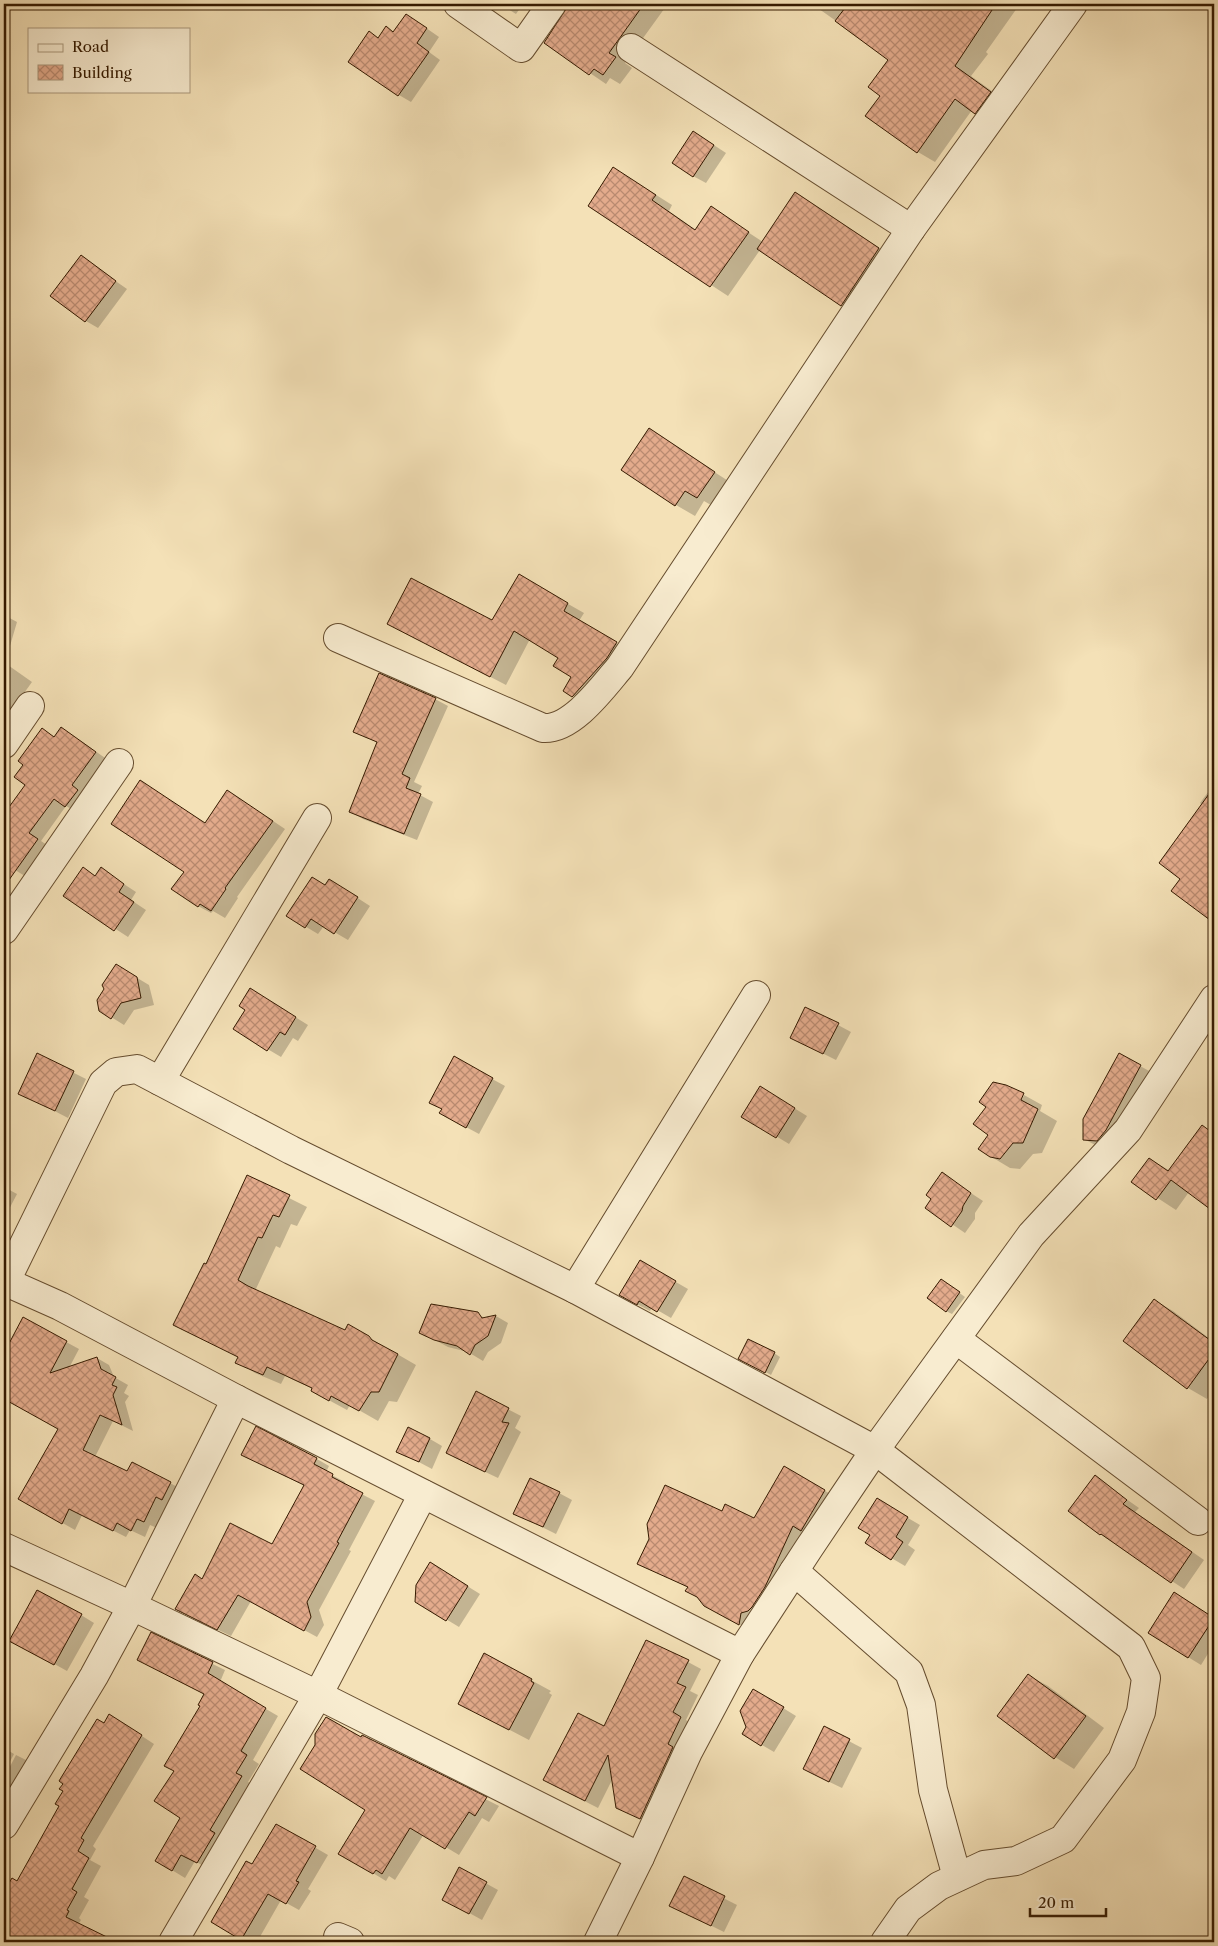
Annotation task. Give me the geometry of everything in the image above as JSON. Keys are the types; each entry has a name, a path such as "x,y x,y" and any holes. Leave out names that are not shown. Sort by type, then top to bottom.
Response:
{"street":[{"path":"458,4 521,48 552,4"},
{"path":"338,638 543,728 551,729 560,726 587,706 620,667 694,559 910,229 1073,4"},
{"path":"631,48 910,229"},
{"path":"4,744 30,706"},
{"path":"4,930 119,763"},
{"path":"160,1081 317,818"},
{"path":"575,1289 756,995"},
{"path":"598,1942 640,1857 688,1752 740,1654 794,1571 875,1450 1031,1235 1128,1130 1214,999"},
{"path":"740,1654 236,1399 60,1306 5,1284 103,1083 116,1072 137,1070 291,1150 575,1289 875,1450 1131,1647 1146,1678 1141,1712 1122,1760 1063,1839 1016,1861 984,1865 939,1886 908,1909 885,1942"},
{"path":"956,1339 1198,1520"},
{"path":"4,1826 94,1676 132,1606 236,1399"},
{"path":"173,1942 318,1695 423,1494"},
{"path":"4,1547 318,1695 640,1857"},
{"path":"794,1571 909,1672 922,1705 933,1790 957,1877"}],"building":[{"path":"569,4 644,4 609,53 616,57 603,75 594,69 589,75 544,43"},
{"path":"848,4 996,4 955,66 991,92 975,114 955,99 917,153 865,116 880,96 868,87 888,60 835,21"},
{"path":"406,14 427,28 417,43 429,52 398,96 348,62 369,31 378,38 386,26 393,32"},
{"path":"693,131 714,145 693,177 672,163"},
{"path":"613,167 656,195 652,200 695,230 711,206 749,232 710,287 588,206"},
{"path":"795,192 879,248 841,306 757,249"},
{"path":"81,255 116,281 85,322 50,296"},
{"path":"649,428 715,472 697,498 685,491 675,506 621,470"},
{"path":"519,574 568,603 564,611 617,642 607,658 572,697 563,691 571,677 553,666 558,658 514,631 490,677 387,624 411,578 492,620"},
{"path":"379,673 436,698 402,774 410,778 406,788 421,794 404,834 349,812 377,742 353,732"},
{"path":"61,727 96,752 72,785 78,790 65,807 54,799 29,833 38,839 4,887 4,814 25,785 14,777 23,765 18,761 42,728 54,737"},
{"path":"140,780 205,823 227,790 273,821 225,888 211,911 200,904 198,907 171,889 184,872 111,824"},
{"path":"1214,787 1214,923 1171,891 1180,879 1159,863"},
{"path":"83,867 95,876 101,867 124,884 119,892 134,902 114,931 63,896"},
{"path":"312,877 325,885 329,879 358,897 334,934 311,919 305,928 286,916"},
{"path":"116,964 137,977 141,998 121,1003 111,1019 99,1011 97,1000 104,989 102,985"},
{"path":"250,988 296,1017 285,1035 280,1032 267,1051 233,1029 245,1010 239,1006"},
{"path":"805,1007 839,1023 823,1054 790,1038"},
{"path":"37,1053 74,1071 55,1111 18,1094"},
{"path":"1119,1053 1141,1065 1106,1130 1097,1141 1083,1140 1083,1119"},
{"path":"454,1056 493,1078 466,1128 439,1113 442,1109 429,1103"},
{"path":"993,1082 1006,1085 1024,1093 1021,1100 1038,1109 1023,1143 1013,1143 1000,1159 990,1157 978,1149 988,1135 973,1124 986,1107 979,1102"},
{"path":"760,1086 795,1108 776,1138 741,1117"},
{"path":"1202,1125 1214,1134 1214,1212 1171,1180 1156,1200 1131,1182 1149,1158 1168,1171"},
{"path":"942,1172 971,1193 951,1227 925,1208 931,1199 926,1195"},
{"path":"247,1175 290,1195 279,1217 273,1215 262,1238 258,1237 238,1280 345,1330 348,1324 398,1354 379,1392 371,1392 359,1411 331,1396 329,1401 311,1391 312,1388 267,1367 263,1375 235,1363 238,1357 173,1325 204,1263 206,1264"},
{"path":"640,1260 676,1281 657,1312 639,1301 637,1305 619,1295"},
{"path":"941,1279 960,1292 946,1312 927,1298"},
{"path":"1154,1299 1214,1343 1214,1352 1187,1389 1123,1341"},
{"path":"431,1304 478,1312 482,1318 496,1315 488,1336 475,1345 470,1355 457,1346 434,1340 419,1333"},
{"path":"23,1317 67,1341 50,1373 97,1357 101,1369 116,1377 112,1385 117,1387 113,1395 122,1425 100,1415 83,1450 127,1471 132,1462 171,1482 162,1500 156,1497 144,1522 137,1519 131,1531 117,1523 113,1531 69,1509 62,1524 18,1499 58,1429 4,1399 4,1353"},
{"path":"748,1339 775,1352 765,1373 738,1359"},
{"path":"476,1391 509,1408 502,1422 509,1423 485,1472 446,1453"},
{"path":"256,1426 317,1458 314,1464 333,1474 332,1477 363,1493 337,1542 339,1543 307,1602 311,1617 304,1631 238,1595 217,1630 175,1609 195,1574 202,1579 230,1523 272,1544 304,1485 241,1455"},
{"path":"408,1427 430,1438 419,1462 396,1452"},
{"path":"784,1466 825,1490 801,1531 793,1526 765,1587 752,1607 748,1611 741,1613 739,1625 704,1606 697,1597 685,1591 688,1587 637,1564 649,1539 647,1524 665,1485 722,1511 725,1504 754,1518"},
{"path":"1095,1475 1127,1500 1123,1504 1192,1552 1171,1583 1068,1511"},
{"path":"530,1478 560,1492 543,1527 513,1514"},
{"path":"877,1498 908,1517 896,1537 903,1542 891,1560 865,1543 870,1535 858,1528"},
{"path":"430,1562 468,1586 446,1621 415,1602 416,1585"},
{"path":"37,1590 82,1614 54,1665 9,1641"},
{"path":"1174,1592 1214,1618 1188,1658 1148,1633"},
{"path":"151,1632 213,1662 208,1673 266,1708 241,1751 247,1755 236,1773 242,1776 210,1830 215,1833 197,1863 181,1855 172,1871 155,1861 180,1818 154,1801 174,1771 164,1766 200,1706 198,1705 204,1694 137,1660"},
{"path":"646,1640 689,1660 677,1683 686,1687 673,1712 681,1717 668,1744 673,1747 640,1819 616,1808 608,1755 585,1801 543,1780 578,1713 604,1726"},
{"path":"484,1653 532,1679 531,1681 534,1683 509,1730 458,1704"},
{"path":"1028,1674 1086,1716 1054,1759 997,1716"},
{"path":"753,1689 784,1707 761,1746 742,1734 746,1727 740,1711"},
{"path":"109,1714 142,1735 81,1838 84,1840 78,1851 89,1858 72,1889 77,1892 67,1910 69,1911 66,1917 117,1942 4,1942 4,1891 12,1878 17,1881 59,1806 55,1804 63,1791 59,1789 63,1784 59,1781 97,1719 104,1723"},
{"path":"326,1717 361,1737 362,1735 487,1797 475,1816 469,1812 445,1849 410,1828 382,1874 376,1870 373,1874 338,1854 365,1810 300,1769 315,1745 315,1734"},
{"path":"824,1726 850,1739 829,1782 803,1769"},
{"path":"276,1824 316,1846 296,1881 299,1882 286,1904 268,1894 241,1940 211,1922 246,1861 252,1864"},
{"path":"459,1867 487,1882 469,1914 442,1900"},
{"path":"684,1876 725,1896 711,1926 669,1906"}]}
